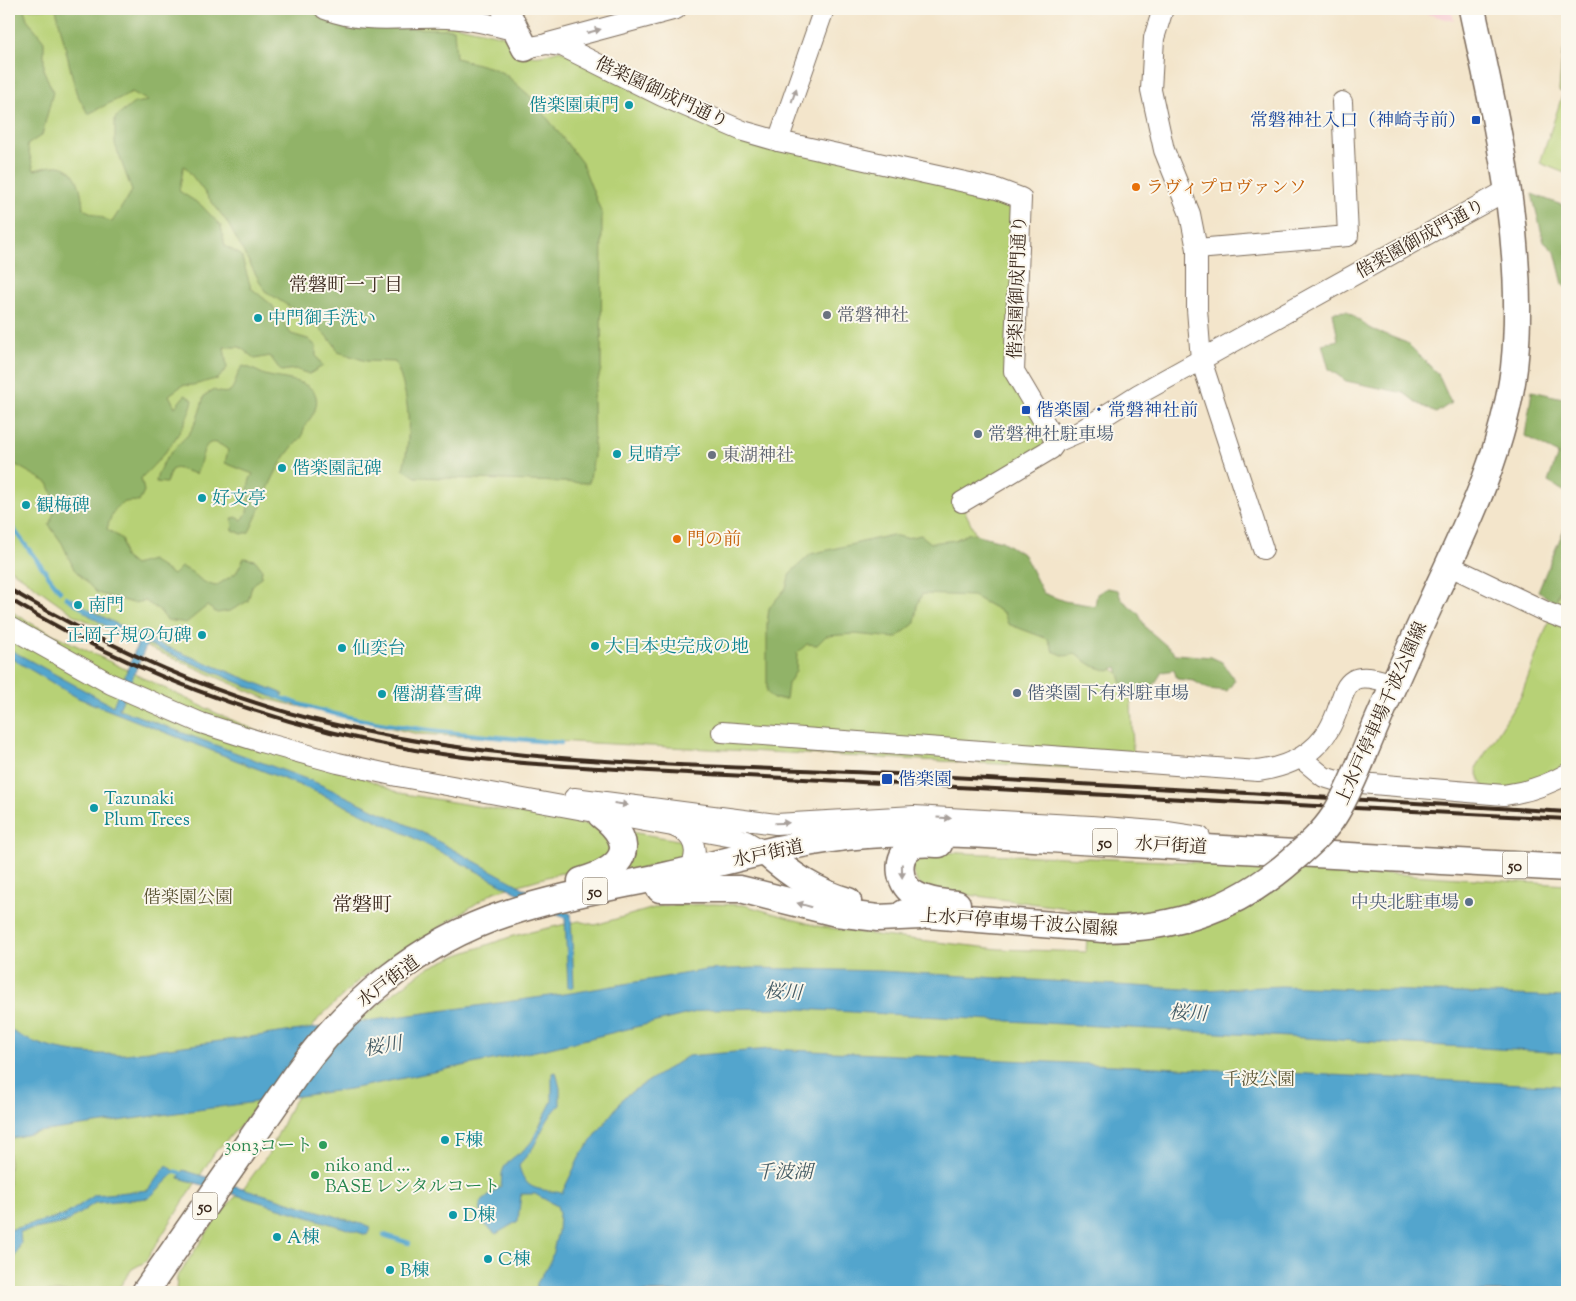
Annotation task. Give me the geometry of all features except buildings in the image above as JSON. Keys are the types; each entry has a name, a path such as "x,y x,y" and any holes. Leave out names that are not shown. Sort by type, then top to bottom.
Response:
{"main road":[{"name":"上水戸停車場千波公園線","path":"766,852 784,869 831,896 860,905 921,916 1126,929 1175,922 1224,906 1261,886 1322,832 1348,791 1393,684 1448,565 1489,467 1507,405 1514,369 1515,283 1509,189 1472,9"},
{"path":"501,915 525,896 594,877 611,870 617,864 624,850 620,832 601,815"},
{"name":"水戸街道","path":"145,1292 312,1052 363,998 405,966 475,926 501,915 560,899 766,852 833,839 892,834 983,836 1226,848 1567,868"},
{"path":"983,836 960,844 912,846 904,853 901,877 905,886 924,898 990,909 1013,921"},
{"path":"475,926 515,923 544,914 630,894 662,889 687,888 740,889 762,893 819,909 878,918 921,916"}],"street":[{"name":"偕楽園御成門通り","path":"325,9 345,17 371,20 448,18 482,23 523,33 572,50 662,96 744,131 778,141 997,189 1020,198 1014,371 1056,442 1079,432 1139,394 1509,189"},
{"path":"523,33 676,9"},
{"path":"778,141 824,9"},
{"path":"1163,9 1154,38 1151,90 1164,150 1190,214 1197,249 1197,309 1201,360 1263,549"},
{"path":"1197,249 1348,236 1342,102"},
{"path":"962,502 1051,449 1056,442"},
{"path":"1448,565 1546,612 1567,620"},
{"path":"9,628 111,684 201,722 338,763 601,815 733,837 746,841 766,852"},
{"path":"722,732 1258,771 1282,768 1318,746 1328,731 1345,688 1351,681 1361,677 1393,684"},
{"path":"1301,758 1324,777 1337,781 1504,796 1540,788 1567,774"},
{"path":"502,796 584,799 776,824 914,816 1091,826 1195,836 1226,848"},
{"path":"673,826 682,829 693,842 696,855 689,870"}],"shaded area":[{"path":"1408,9 1451,9 1454,21"}],"green space":[{"name":"偕楽園","path":"9,9 309,9 340,21 449,24 509,37 521,50 531,55 543,55 560,50 669,107 987,193 1015,204 1011,372 1053,443 960,501 1015,615 1130,679 1134,771 418,734 267,699 76,616 9,568"},
{"path":"9,9 24,9 27,19 44,41 44,71 53,92 42,135 27,145 34,170 49,166 69,169 80,187 83,209 112,222 132,191 115,144 115,118 134,103 148,101 132,92 88,114 76,92 56,9 309,9 327,21 394,28 454,29 456,58 492,68 505,74 531,97 582,163 602,214 601,369 593,398 594,456 589,483 416,477 403,469 408,442 408,415 404,388 395,362 366,361 338,352 334,344 312,321 265,291 227,222 184,165 179,191 201,205 221,226 225,246 241,255 251,288 272,305 291,334 308,339 316,346 316,356 323,366 309,374 295,369 281,371 270,356 255,359 240,347 224,347 227,368 218,379 192,385 183,385 169,395 175,407 185,395 193,400 185,422 173,442 141,478 144,491 139,502 126,502 117,507 107,529 122,539 124,557 134,565 151,560 173,575 181,567 187,569 201,580 216,586 236,573 244,558 255,560 262,569 261,577 252,586 248,601 230,611 217,613 207,606 186,623 167,620 159,610 145,601 133,603 97,593 74,569 62,543 49,525 57,505 48,483 9,461"},
{"path":"1567,42 1567,174 1540,163 1563,93 1559,91 1562,55"},
{"path":"1532,194 1567,207 1567,289 1563,284 1555,252 1544,242"},
{"path":"1347,311 1369,328 1407,343 1438,374 1451,403 1436,413 1417,403 1404,393 1346,381 1329,369 1322,344 1338,340 1333,312"},
{"path":"243,366 265,375 299,382 307,386 313,390 316,397 316,406 302,437 292,447 277,470 249,532 242,534 233,530 232,519 236,517 242,520 246,515 248,509 248,486 253,474 225,463 228,450 219,444 213,442 208,444 196,474 176,468 171,470 166,483 156,482 160,469 172,451 193,427 204,396 213,390 227,392 231,390"},
{"path":"1532,391 1567,399 1567,493 1548,482 1558,454 1525,436"},
{"path":"1567,522 1567,572 1555,603 1538,591"},
{"path":"970,533 1002,541 1024,555 1043,593 1064,601 1095,606 1097,594 1107,588 1118,590 1121,599 1138,613 1146,628 1176,654 1211,657 1222,662 1235,680 1227,691 1208,689 1194,681 1177,679 1174,670 1162,672 1150,691 1125,695 1117,667 1109,671 1093,666 1075,654 1065,656 1053,651 1048,639 1008,624 1004,613 973,596 922,594 917,606 915,623 896,638 854,634 826,636 817,645 807,644 797,653 796,671 788,684 786,699 773,699 767,692 767,624 769,608 786,588 790,573 811,554 892,535 906,538 921,535 931,543 955,540"},
{"path":"1567,572 1567,774 1485,794 1476,768 1521,696"},
{"name":"偕楽園公園","path":"9,610 34,625 218,714 399,793 684,841 685,857 599,880 561,873 494,892 360,979 319,1018 244,1122 215,1152 145,1262 132,1269 116,1292 9,1292"},
{"name":"千波公園","path":"935,852 1242,864 1567,885 1567,1292 176,1292 177,1277 218,1216 245,1186 269,1153 291,1106 312,1074 350,1029 375,1007 426,969 455,956 513,936 579,921 595,925 661,906 713,904 744,905 817,926 883,936 999,949 1086,952 1089,911 925,889 917,882 911,867 921,855"}],"water":[{"path":"86,608 142,637 284,694 277,699 147,644 119,709 317,783 412,827 571,914 574,987 568,988 565,918 408,835 314,791 78,698 9,657 9,649 113,706 139,640 110,629 84,612"},
{"name":"桜川","path":"753,968 881,971 1202,990 1281,986 1567,997 1567,1053 782,1008 709,1009 546,1049 350,1089 38,1132 9,1139 9,1029 22,1037 50,1047 80,1053 125,1054 571,993 706,970"},
{"name":"千波湖","path":"769,1049 1567,1086 1567,1292 536,1292 537,1283 550,1263 558,1231 559,1212 557,1206 535,1194 521,1194 518,1221 496,1234 482,1222 480,1203 501,1186 502,1173 505,1166 532,1141 552,1101 552,1073 556,1072 560,1088 560,1105 548,1119 532,1149 519,1166 529,1185 539,1189 562,1193 580,1156 625,1096 688,1056"},
{"path":"167,1165 176,1172 149,1198 95,1203 65,1223 20,1232 21,1243 9,1270 9,1230 65,1215 95,1195 148,1190"},
{"path":"183,1170 371,1227 367,1235 179,1178"}],"waterway":[{"path":"9,523 60,591"},
{"path":"66,597 89,612"},
{"path":"276,696 310,707 380,723 452,733 561,743"},
{"path":"176,1172 180,1173"},
{"path":"384,1235 409,1243"}],"railway":[{"path":"9,589 86,632 126,651 165,669 247,700 332,724 401,738 471,749 613,762 897,774 1567,812"},
{"path":"9,599 105,651 205,693 256,711 308,726 415,750 532,764 1567,819"}],"place":[{"name":"偕楽園東門","path":"629,105"},
{"name":"常磐神社入口（神崎寺前）","path":"1476,120"},
{"name":"ラヴィプロヴァンソ","path":"1136,187"},
{"name":"常磐神社","path":"827,315"},
{"name":"中門御手洗い","path":"258,318"},
{"name":"偕楽園・常磐神社前","path":"1026,410"},
{"name":"常磐神社駐車場","path":"978,434"},
{"name":"見晴亭","path":"617,454"},
{"name":"東湖神社","path":"712,455"},
{"name":"偕楽園記碑","path":"282,468"},
{"name":"好文亭","path":"202,498"},
{"name":"観梅碑","path":"26,505"},
{"name":"門の前","path":"677,539"},
{"name":"南門","path":"78,605"},
{"name":"正岡子規の句碑","path":"202,635"},
{"name":"大日本史完成の地","path":"595,646"},
{"name":"仙奕台","path":"342,648"},
{"name":"偕楽園下有料駐車場","path":"1017,693"},
{"name":"僊湖暮雪碑","path":"382,694"},
{"name":"偕楽園","path":"887,779"},
{"name":"Tazunaki Plum Trees","path":"94,808"},
{"name":"中央北駐車場","path":"1469,902"},
{"name":"F棟","path":"445,1140"},
{"name":"3on3コート","path":"323,1145"},
{"name":"niko and ... BASE レンタルコート","path":"315,1175"},
{"name":"D棟","path":"453,1215"},
{"name":"A棟","path":"277,1237"},
{"name":"C棟","path":"488,1259"},
{"name":"B棟","path":"390,1270"}],"district":[{"name":"常磐町一丁目","path":"346,284"},
{"name":"常磐町","path":"362,904"}]}
